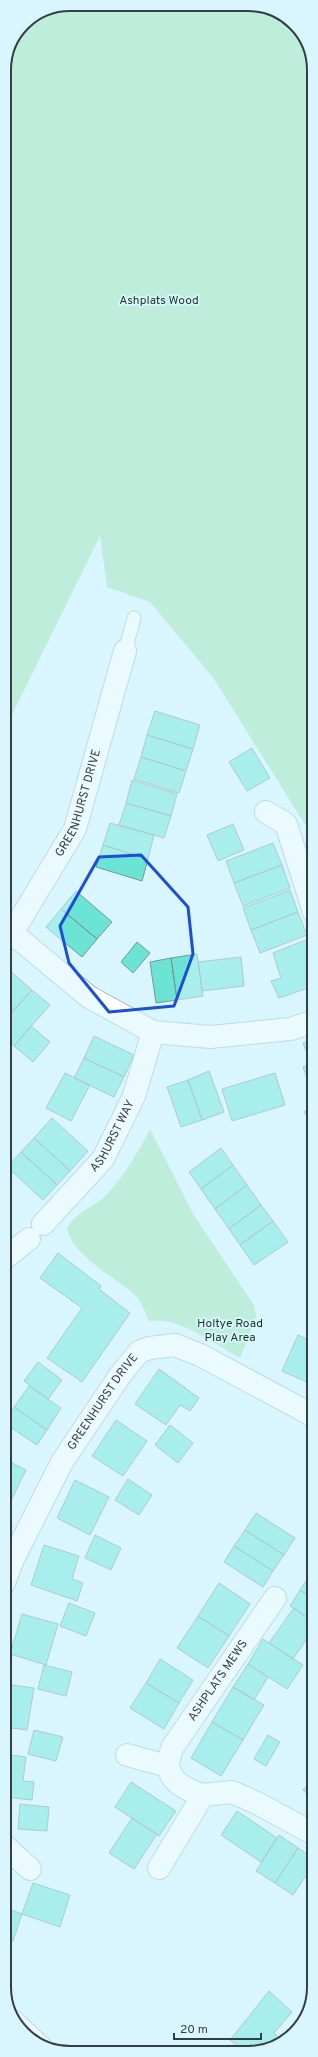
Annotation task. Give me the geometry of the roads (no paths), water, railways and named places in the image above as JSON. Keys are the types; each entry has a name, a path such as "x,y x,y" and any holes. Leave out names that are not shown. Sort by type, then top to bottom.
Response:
{"street":[{"name":"GREENHURST DRIVE","path":"11,933 75,829 125,651"},
{"path":"266,812 286,824 307,890"},
{"path":"11,940 88,997 152,1032 210,1037 291,1029 307,1023"},
{"name":"ASHURST WAY","path":"11,1253 36,1232 103,1159 134,1096 152,1032"},
{"name":"GREENHURST DRIVE","path":"11,1564 62,1462 120,1374 139,1352 149,1348 175,1345 200,1355 307,1412"},
{"name":"ASHPLATS MEWS","path":"168,1766 172,1748 275,1598"},
{"path":"127,1755 168,1766 174,1777 186,1790 203,1795 232,1792 257,1803 307,1830"},
{"path":"159,1868 203,1795"},
{"path":"11,1851 30,1869"}],"lane":[{"path":"125,651 134,618"}],"park label":[{"name":"Ashplats Wood","path":"159,301"},
{"name":"Holtye Road Play Area","path":"230,1331"}]}
